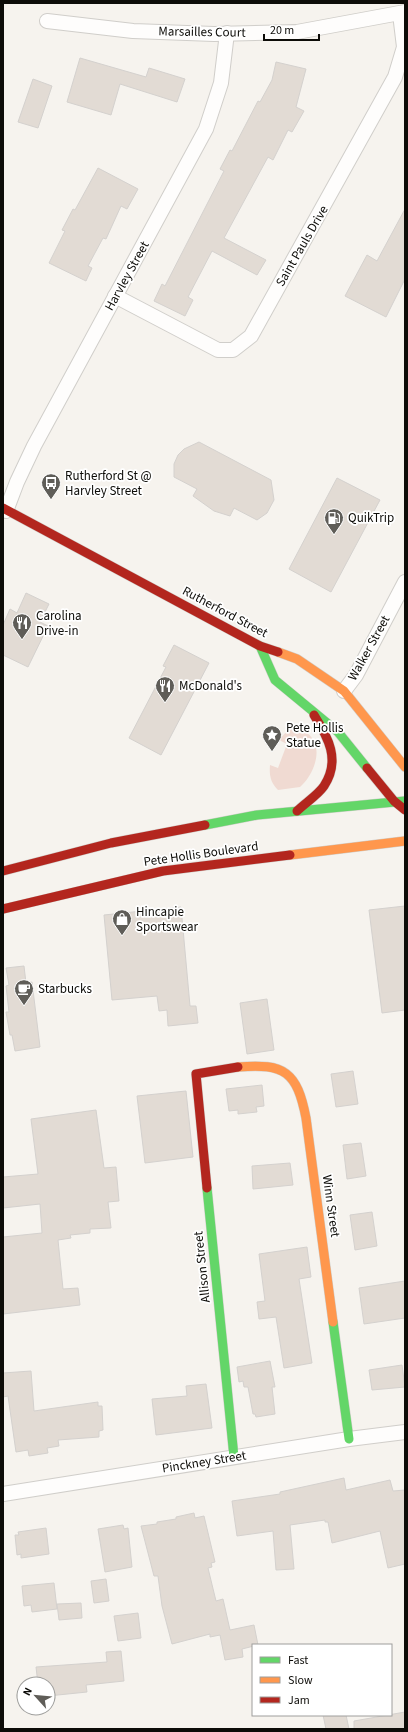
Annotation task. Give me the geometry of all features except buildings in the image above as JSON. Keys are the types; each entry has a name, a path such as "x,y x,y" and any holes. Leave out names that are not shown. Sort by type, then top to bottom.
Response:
{"main road":[{"name":"Rutherford Street","path":"4,510 260,646 297,659 344,692 405,767"},
{"path":"260,646 275,680 338,732 394,801 405,810"},
{"path":"297,811 324,786 333,762 328,737 312,712"},
{"name":"Pete Hollis Boulevard","path":"3,871 111,842 258,815 405,801"},
{"name":"Pete Hollis Boulevard","path":"3,909 56,895 163,871 405,841"},
{"name":"Winn Street","path":"196,1074 231,1067 266,1067 289,1075 300,1091 306,1118 349,1439"},
{"name":"Allison Street","path":"196,1074 234,1457"}],"street":[{"name":"Marsailles Court","path":"47,21 134,31 227,34 297,32 403,13"},
{"name":"Saint Pauls Drive","path":"116,296 218,350 233,350 251,336 395,78 404,47 403,13"},
{"name":"Harvley Street","path":"4,510 34,446 206,129 221,83 227,34"},
{"name":"Walker Street","path":"344,692 356,675 405,582"},
{"name":"Pinckney Street","path":"3,1494 349,1439 405,1432"}],"shaded area":[{"path":"296,728 307,733 313,739 317,753 316,761 309,776 300,787 278,790 271,779 270,765 278,768 287,744 279,740 288,730"}],"traffic: fast":[{"path":"260,646 275,680 338,732 367,768"},
{"path":"205,825 257,815 405,801"},
{"path":"207,1188 234,1457"},
{"path":"333,1322 349,1439"}],"traffic: slow":[{"path":"278,652 297,659 344,691 405,767"},
{"path":"290,855 405,841"},
{"path":"238,1067 254,1066 278,1069 293,1081 298,1090 306,1118 333,1322"}],"traffic: jam":[{"path":"3,508 260,646 278,652"},
{"path":"297,811 315,796 324,786 332,767 331,749 328,740 314,715"},
{"path":"367,768 394,801 405,810"},
{"path":"3,871 111,843 205,825"},
{"path":"3,909 163,871 290,855"},
{"path":"207,1188 196,1074 238,1067"}],"place":[{"name":"Rutherford St @ Harvley Street","path":"51,500"},
{"name":"QuikTrip","path":"334,535"},
{"name":"Carolina Drive-in","path":"22,640"},
{"name":"McDonald's","path":"165,703"},
{"name":"Pete Hollis Statue","path":"272,752"},
{"name":"Hincapie Sportswear","path":"122,936"},
{"name":"Starbucks","path":"24,1006"}]}
